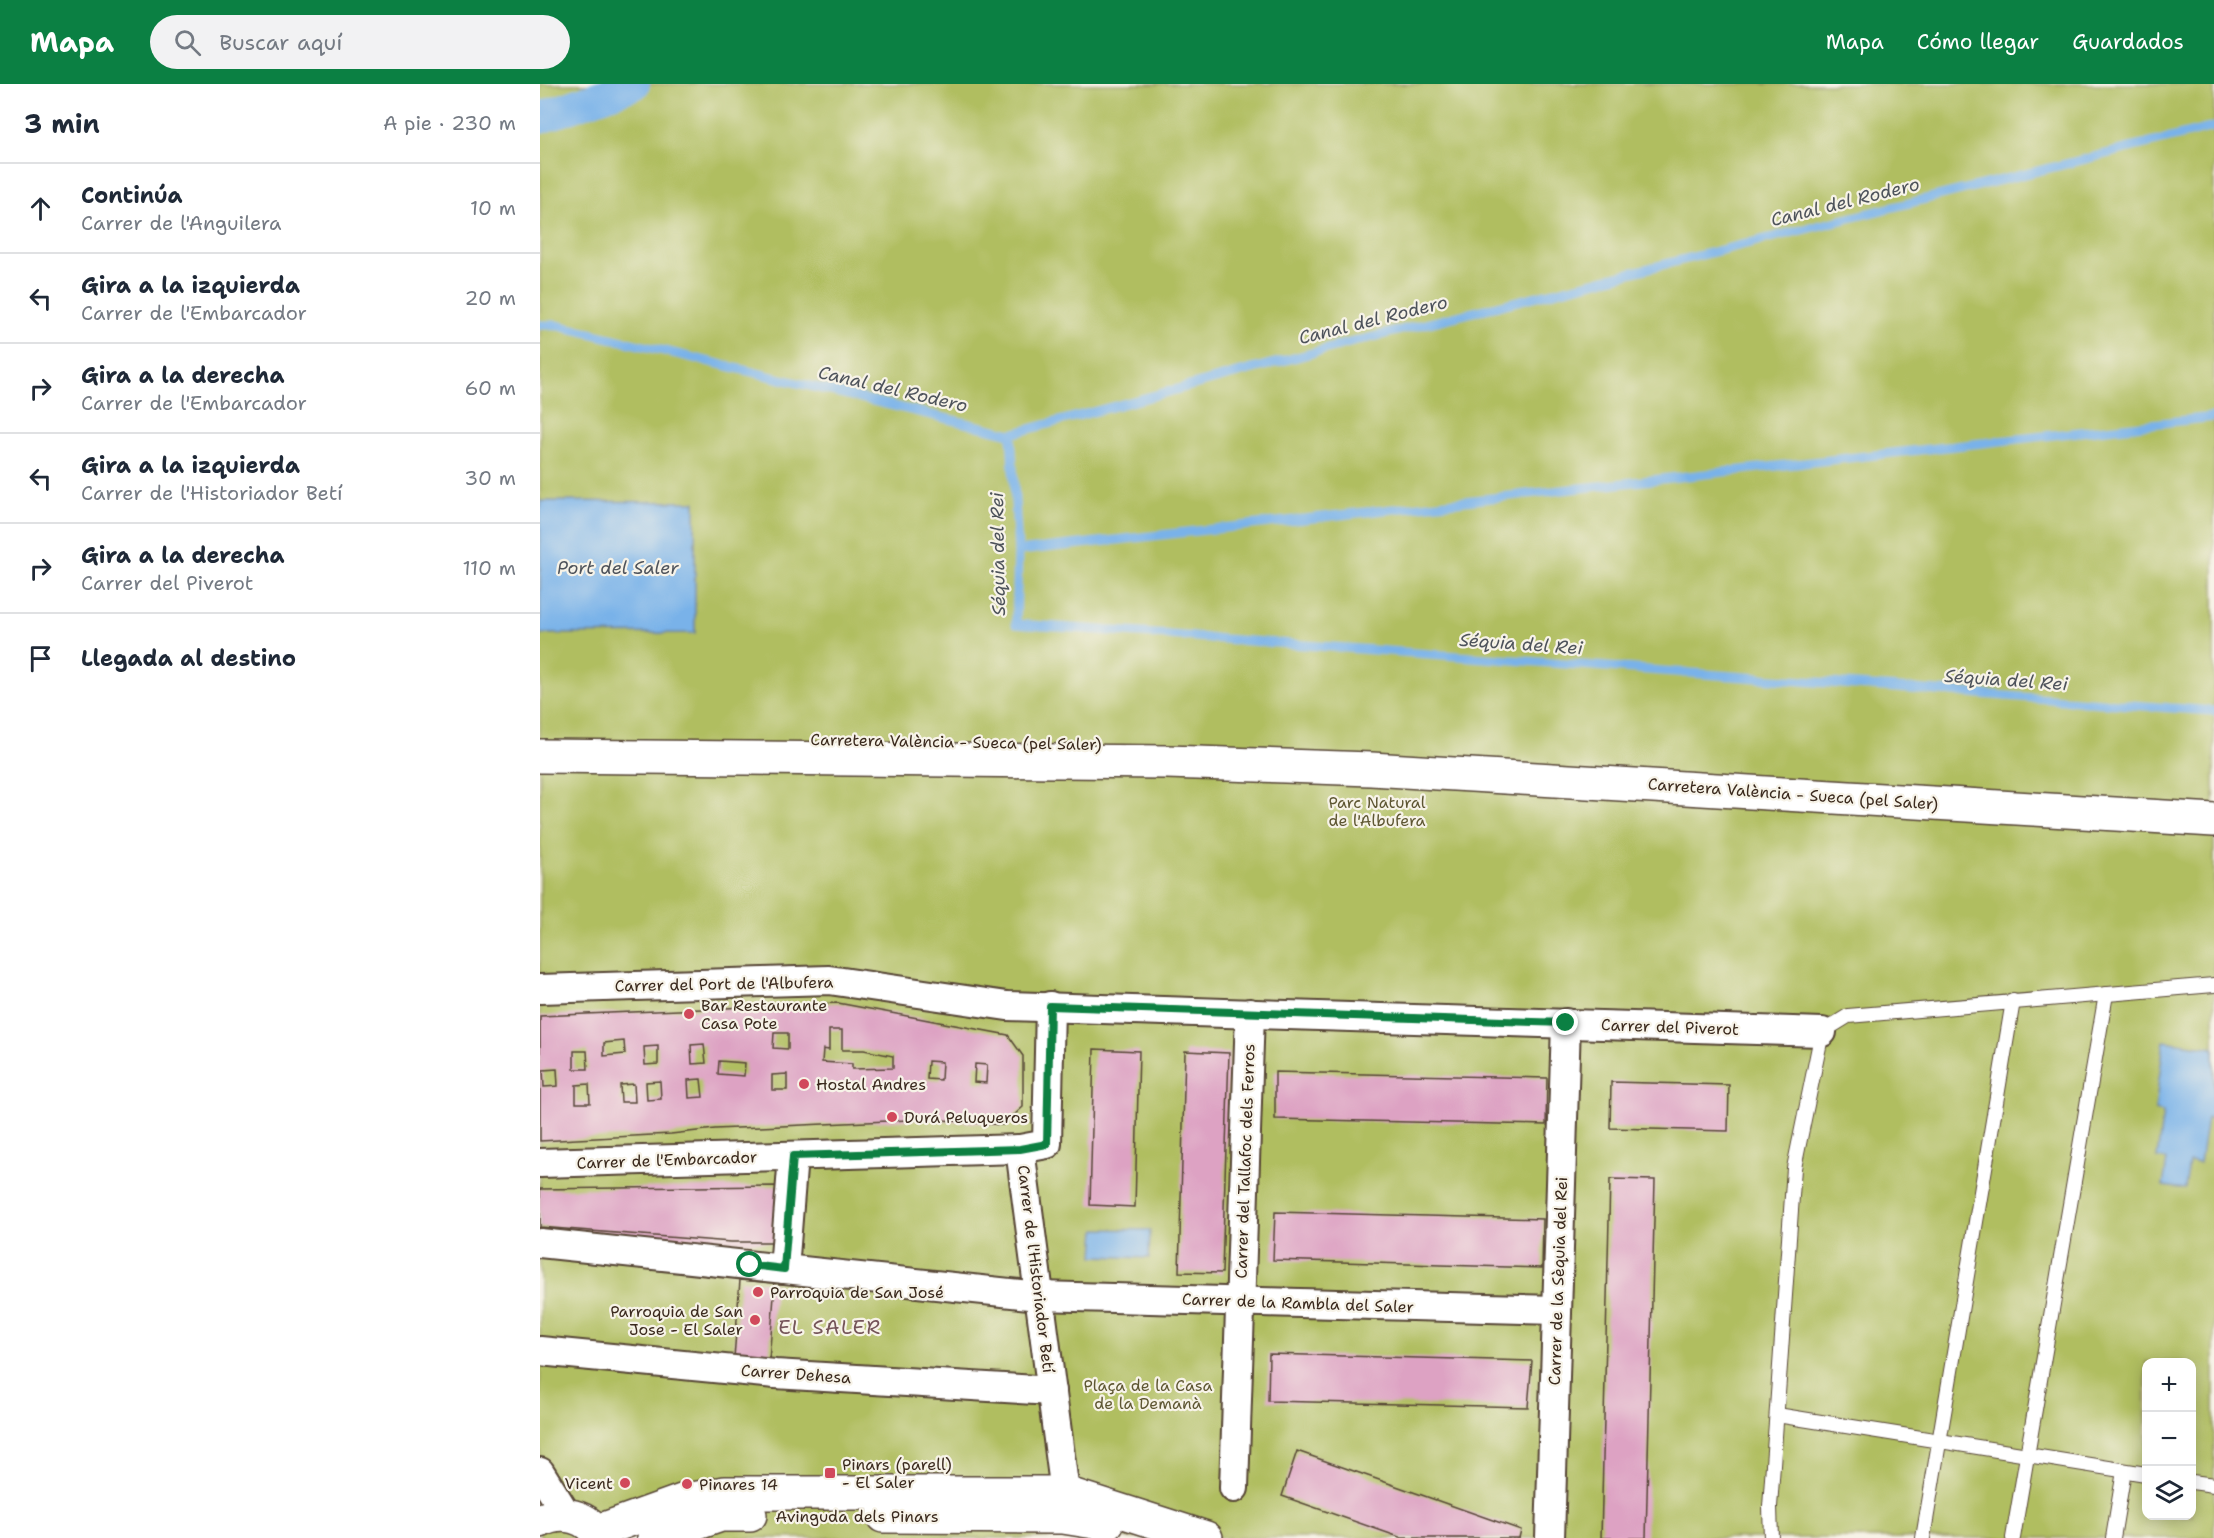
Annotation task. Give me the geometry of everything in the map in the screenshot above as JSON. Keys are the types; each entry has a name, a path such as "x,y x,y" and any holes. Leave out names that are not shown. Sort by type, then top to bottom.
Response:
{"main road":[{"name":"Carretera València - Sueca (pel Saler)","path":"540,738 762,738 1167,747 1371,769"},
{"name":"Carretera València - Sueca (pel Saler)","path":"540,756 1167,762 1371,769 2214,820"},
{"name":"Avinguda dels Pinars","path":"598,1535 682,1501 725,1493 1064,1505"},
{"name":"Avinguda dels Pinars","path":"654,1538 721,1515 1064,1505"},
{"path":"1064,1505 1183,1538"},
{"path":"1064,1505 1206,1538"},
{"path":"553,1518 583,1520 598,1535"}],"street":[{"name":"Carrer del Port de l'Albufera","path":"540,989 829,980 1007,1006 1050,1006"},
{"name":"Carrer del Piverot","path":"1050,1006 1822,1032"},
{"name":"Carrer de l'Historiador Betí","path":"1050,1006 1047,1144 1020,1149 1052,1391 1064,1505"},
{"name":"Carrer del Tallafoc dels Ferros","path":"1234,1488 1250,1013"},
{"name":"Carrer de la Sèquia del Rei","path":"1550,1538 1566,1023"},
{"name":"Carrer de l'Embarcador","path":"540,1163 1020,1149"},
{"path":"784,1269 793,1156"},
{"name":"Carrer de la Rambla del Saler","path":"540,1243 1039,1296 1557,1310"},
{"name":"Carrer Dehesa","path":"540,1351 775,1374 1052,1391"},
{"path":"540,1472 553,1518"}],"lane":[{"path":"1771,1538 1770,1507 1794,1168 1822,1032 1848,1016 2214,984"},
{"path":"2013,1538 2106,994"},
{"path":"1923,1538 2013,1001"},
{"path":"1777,1415 2142,1473"},
{"path":"2113,1538 2124,1471"},
{"path":"2196,1483 2214,1485"}],"green space":[{"name":"Parc Natural de l'Albufera","path":"540,84 2214,84 2214,1538 540,1538"}],"water":[{"name":"Port del Saler","path":"540,501 695,502 695,633 540,634"},
{"path":"2164,1041 2214,1048 2214,1118 2207,1118 2200,1163 2189,1162 2185,1189 2163,1186 2167,1160 2157,1158 2163,1112 2155,1110"},
{"path":"1096,1229 1150,1230 1149,1258 1094,1256"}],"building":[{"path":"838,1003 1008,1035 1023,1056 1023,1107 1003,1125 930,1119 715,1129 671,1134 540,1141 540,1016","holes":["829,1030 842,1030 842,1050 864,1050 893,1056 893,1068 852,1069 852,1064 822,1062 823,1049 829,1050","774,1033 788,1033 788,1049 773,1048","624,1041 625,1054 604,1056 604,1043","704,1044 706,1063 692,1064 691,1045","658,1046 658,1064 645,1065 644,1047","574,1051 587,1051 588,1069 574,1069","719,1061 745,1063 744,1076 718,1074","928,1061 942,1062 941,1080 927,1079","975,1064 987,1065 986,1083 974,1082","557,1069 558,1086 544,1087 543,1070","787,1074 787,1090 772,1090 772,1075","701,1079 703,1097 689,1098 688,1080","660,1081 661,1099 647,1100 646,1082","589,1084 590,1103 576,1103 576,1085","634,1084 635,1102 621,1102 620,1085"]},
{"path":"1094,1049 1139,1051 1135,1207 1090,1205"},
{"path":"1185,1051 1229,1053 1222,1273 1179,1272"},
{"path":"1275,1072 1547,1078 1546,1125 1275,1119"},
{"path":"1611,1082 1729,1085 1728,1131 1610,1128"},
{"path":"1610,1179 1655,1180 1646,1538 1601,1538"},
{"path":"779,1186 775,1242 731,1242 540,1227 540,1189"},
{"path":"1275,1212 1543,1219 1542,1268 1273,1260"},
{"name":"Parroquia de San Jose - El Saler","path":"740,1280 775,1283 769,1361 734,1358"},
{"path":"1269,1354 1532,1361 1528,1407 1268,1401"},
{"path":"1297,1451 1521,1530 1519,1538 1402,1538 1282,1496"}],"waterway":[{"path":"540,118 634,84"},
{"name":"Canal del Rodero","path":"540,325 556,325 1011,434 1353,342 2214,127"},
{"path":"1018,551 2214,417"},
{"name":"Séquia del Rei","path":"1011,434 1018,551 1016,624 2214,711"}],"place":[{"name":"Bar Restaurante Casa Pote","path":"689,1014"},
{"name":"Hostal Andres","path":"804,1084"},
{"name":"Durá Peluqueros","path":"892,1117"},
{"name":"Parroquia de San José","path":"758,1292"},
{"name":"Parroquia de San Jose - El Saler","path":"755,1320"},
{"name":"Pinars (parell) - El Saler","path":"830,1473"},
{"name":"Vicent","path":"625,1483"},
{"name":"Pinares 14","path":"687,1484"}],"district":[{"name":"EL SALER","path":"830,1327"}],"route":[{"path":"750,1265 784,1269 793,1156 1020,1149 1047,1144 1050,1006 1566,1023"}],"park label":[{"name":"Plaça de la Casa de la Demanà","path":"1148,1394"}]}
